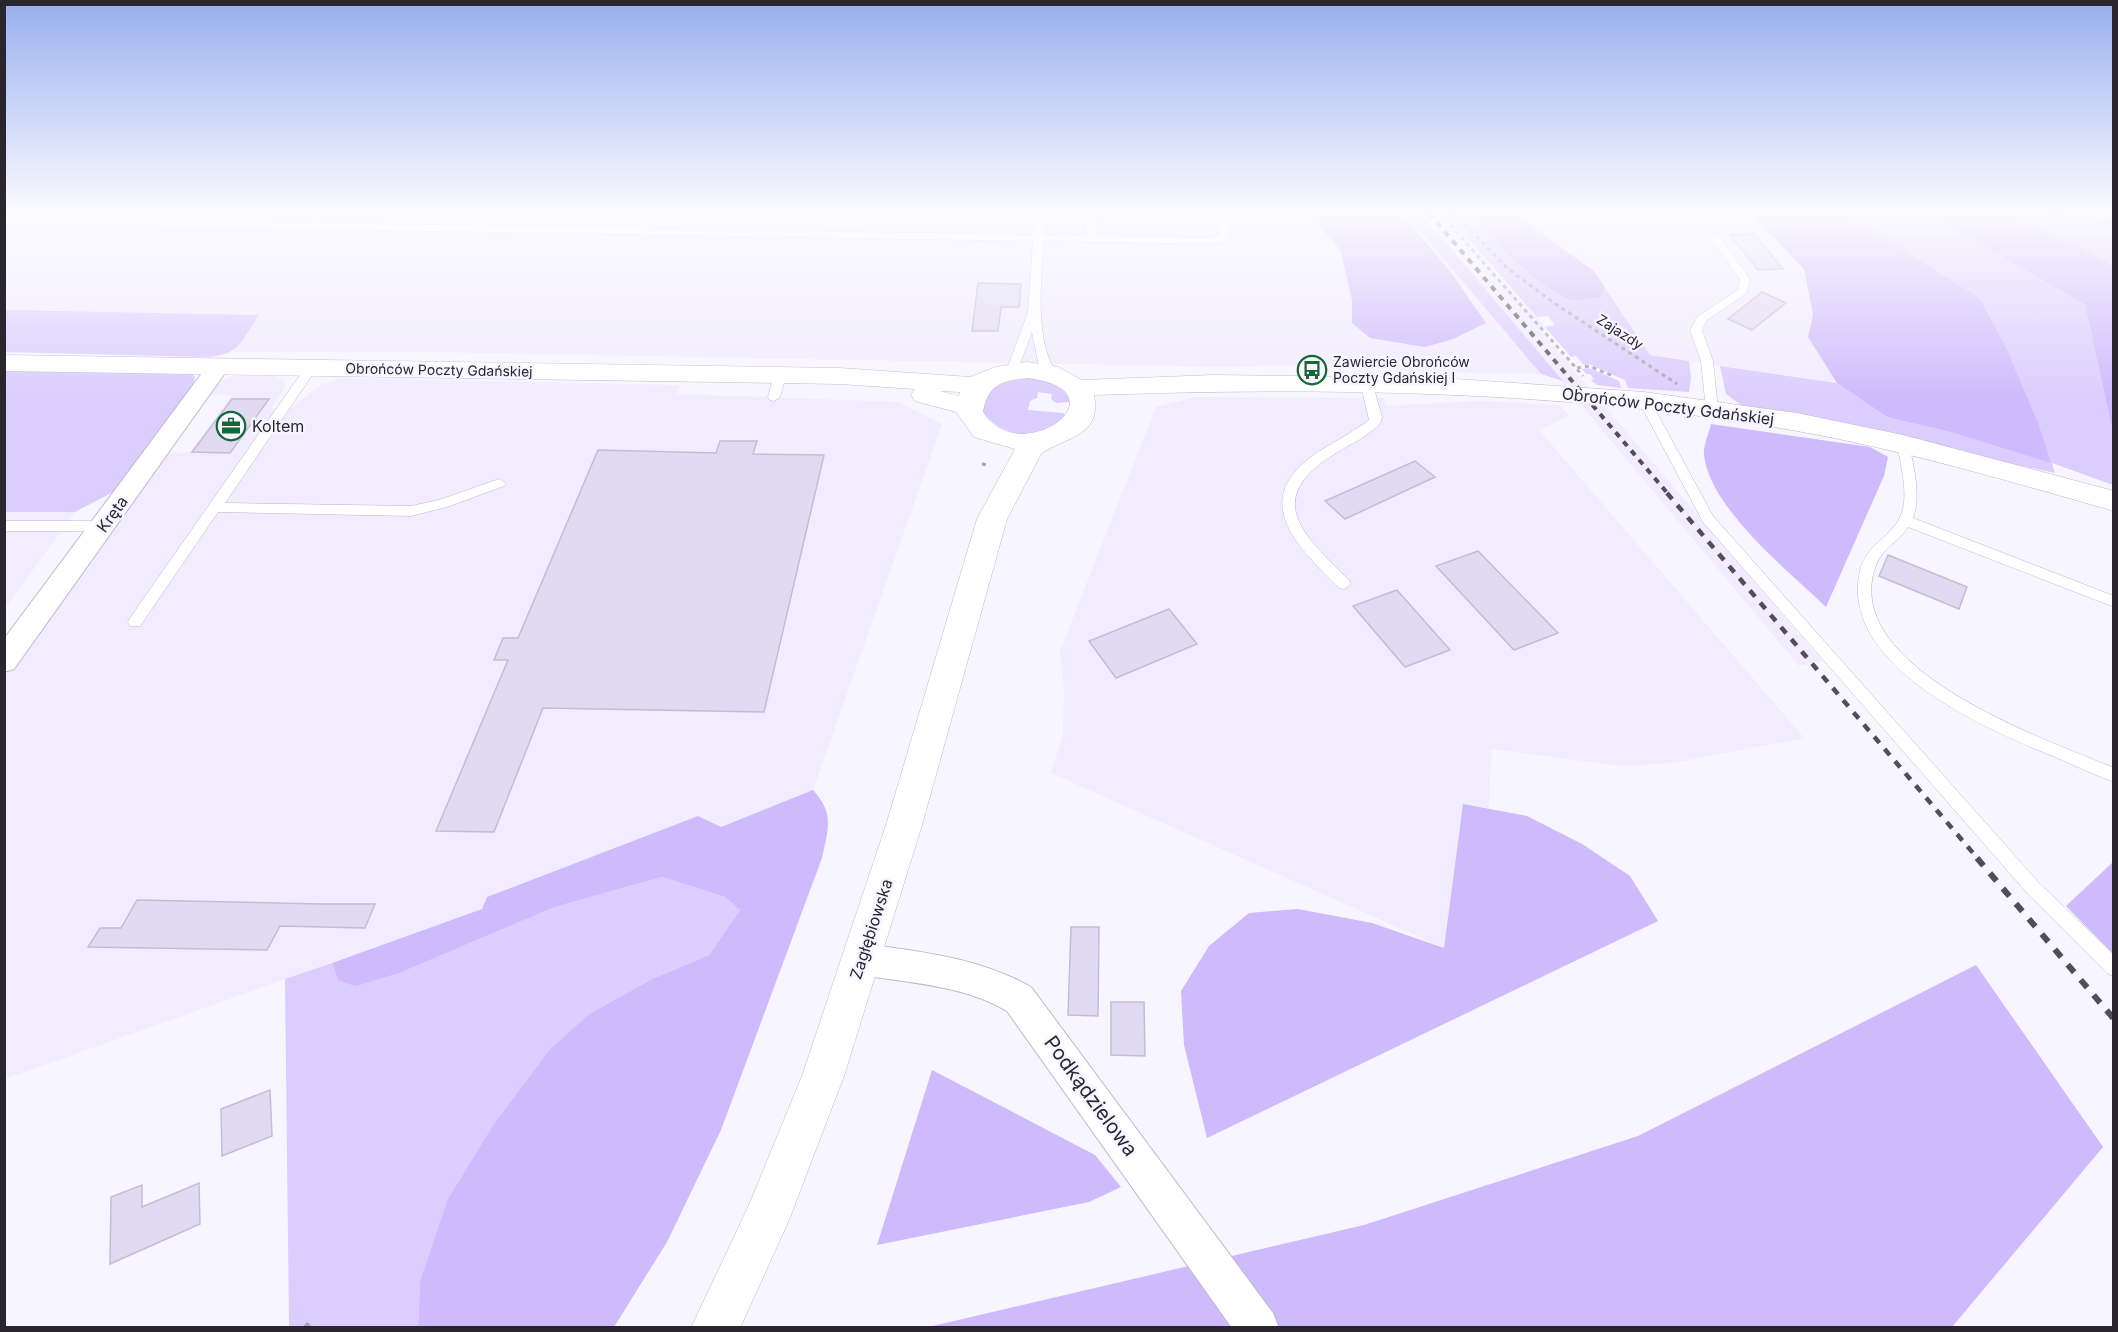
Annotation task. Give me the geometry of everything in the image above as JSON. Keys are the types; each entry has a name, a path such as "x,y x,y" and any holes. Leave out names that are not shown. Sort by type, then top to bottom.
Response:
{"main road":[{"name":"Obrońców Poczty Gdańskiej","path":"4,363 311,368 777,386 840,376 970,385 994,378"},
{"path":"1023,370 1051,373 1066,380 1080,398 1074,425 1059,435 1040,441 1011,441 993,435 974,422 969,412 972,393 994,378 1023,370"},
{"name":"Obrońców Poczty Gdańskiej","path":"873,380 958,404 969,412"},
{"name":"Obrońców Poczty Gdańskiej","path":"1080,398 1214,382 1503,389 1644,400 1797,422 1903,444 2114,501"},
{"name":"Zagłębiowska","path":"992,519 995,444 993,435"},
{"name":"Zagłębiowska","path":"715,1328 766,1220 823,1077 904,825 992,519 1030,448 1040,441"}],"street":[{"name":"Kręta","path":"4,662 219,366"},
{"name":"Podkądzielowa","path":"861,959 976,979 991,983 1019,999 1258,1328"}],"lane":[{"path":"1036,275 1034,312 1045,367 1051,373"},
{"path":"1712,409 1707,361 1696,330 1702,318 1743,291 1745,279 1742,275"},
{"path":"994,378 1014,366 1034,312"},
{"path":"135,622 311,368"},
{"path":"1344,584 1297,535 1286,508 1289,494 1302,471 1375,422 1376,417 1367,385"},
{"path":"1644,400 1708,519 2033,888 2114,968"},
{"path":"1903,444 1910,482 1906,521 1879,548 1868,567 1865,591 1869,615 1905,665 1936,691 1974,713 2114,775"},
{"path":"215,507 411,511 442,504 499,483"},
{"path":"1906,521 2114,602"},
{"path":"4,526 103,526"}],"path":[{"path":"1495,275 1589,383"},
{"name":"Zajazdy","path":"1517,275 1554,303 1667,375 1680,386 1680,405"},
{"path":"1577,369 1589,366 1622,380"},
{"path":"982,464 988,465"},
{"path":"305,1328 310,1322"}],"shaded area":[{"path":"5,275 1458,275 1541,374 1422,372 1317,364 1229,367 426,352 233,352 259,316 5,310"},
{"path":"1346,275 1453,275 1486,323 1453,339 1425,347 1370,338 1352,323 1352,300"},
{"path":"1458,275 1474,275 1563,381 1541,374"},
{"path":"1473,275 1500,275 1545,327 1539,329 1822,661 1799,666"},
{"path":"1500,275 1531,275 1560,295 1572,300 1600,298 1605,288 1650,355 1689,361 1691,378 1689,392 1628,388 1625,380 1589,364 1584,365 1576,356 1571,357 1545,327 1555,325 1548,316 1537,317"},
{"path":"1597,275 1805,275 1813,315 1808,337 1837,383 1650,355"},
{"path":"1597,275 1605,288 1600,298 1572,300 1560,295 1532,276"},
{"path":"1805,275 1944,275 1980,298 2007,349 2037,420 2051,463 1958,434 1887,417 1837,383 1808,337 1813,315"},
{"path":"1944,275 2033,275 2085,305 2113,433 2113,485 2052,463 2055,473 1744,407 1726,394 1720,366 1837,383 1887,417 1958,434 2037,420 2007,349 1980,298"},
{"path":"2033,275 2113,275 2113,433 2085,305"},
{"path":"5,310 259,315 233,350 226,354 205,357 5,352"},
{"path":"5,368 191,372 195,377 193,387 113,492 75,512 5,512 4,380 7,377 5,377"},
{"path":"1589,368 1619,381 1621,388 1597,385 1591,380 1594,379 1590,374 1586,374 1582,369"},
{"path":"233,376 274,376 283,379 285,387 271,408 291,408 321,385 341,378 680,385 677,394 898,402 942,424 813,790 716,829 698,816 487,897 482,909 5,1079 5,677 163,454 190,452 232,395 210,394 220,381"},
{"path":"1028,378 1054,384 1064,391 1070,402 1056,403 1051,399 1052,394 1038,392 1037,398 1030,401 1028,410 1063,413 1067,418 1044,430 1023,434 1003,429 982,413 984,396 1001,382"},
{"path":"1196,397 1384,398 1386,406 1479,401 1559,405 1569,416 1539,430 1804,738 1672,763 1622,766 1491,749 1489,808 1463,804 1444,948 1051,773 1063,734 1064,690 1060,651 1156,407"},
{"path":"1711,424 1870,447 1888,457 1884,476 1826,607 1753,538 1720,496 1709,476 1704,455"},
{"path":"5,512 75,512 5,608"},
{"path":"813,790 827,814 828,830 822,858 721,1130 667,1242 614,1327 418,1327 420,1282 448,1199 496,1121 550,1049 589,1014 652,979 709,955 740,910 725,897 662,877 555,907 402,972 355,986 338,980 332,963 482,909 487,897 698,816 721,827"},
{"path":"1463,804 1527,816 1582,844 1630,876 1658,921 1207,1138 1184,1045 1181,991 1209,946 1249,913 1298,909 1372,923 1444,948"},
{"path":"2113,862 2113,954 2066,906"},
{"path":"662,877 725,897 740,910 709,955 652,979 589,1014 550,1049 496,1121 420,1282 418,1327 289,1327 285,979 332,963 338,980 402,972 555,907"},
{"path":"1976,965 2103,1147 1952,1327 924,1328 1364,1225 1638,1136"},
{"path":"932,1070 1095,1155 1121,1187 1089,1202 877,1245"}],"building":[{"path":"978,283 1021,284 1019,307 1001,307 998,331 972,331"},
{"path":"1762,292 1786,303 1752,330 1728,319"},
{"name":"Koltem","path":"232,399 269,399 230,453 192,452"},
{"path":"720,441 757,441 753,454 824,455 764,712 543,708 494,832 436,831 508,660 494,660 503,638 518,638 598,450 716,453"},
{"path":"1415,461 1435,477 1345,519 1325,501"},
{"path":"1478,551 1558,633 1514,650 1436,566"},
{"path":"1888,555 1967,587 1959,609 1879,576"},
{"path":"1397,590 1450,650 1405,667 1353,606"},
{"path":"1169,609 1197,644 1116,678 1089,641"},
{"path":"137,900 375,904 365,928 280,926 267,950 88,947 100,928 121,928"},
{"path":"1071,927 1099,927 1098,1016 1068,1015"},
{"path":"1111,1002 1144,1002 1145,1056 1111,1055"},
{"path":"270,1090 272,1136 222,1156 221,1109"},
{"path":"199,1183 200,1224 110,1264 111,1197 142,1185 142,1207"}],"railway":[{"path":"1482,275 1669,495"},
{"path":"1667,493 1979,860"},
{"path":"1977,858 2114,1019"}],"place":[{"name":"Zawiercie Obrońców Poczty Gdańskiej I","path":"1312,370"},
{"name":"Koltem","path":"231,426"}]}
